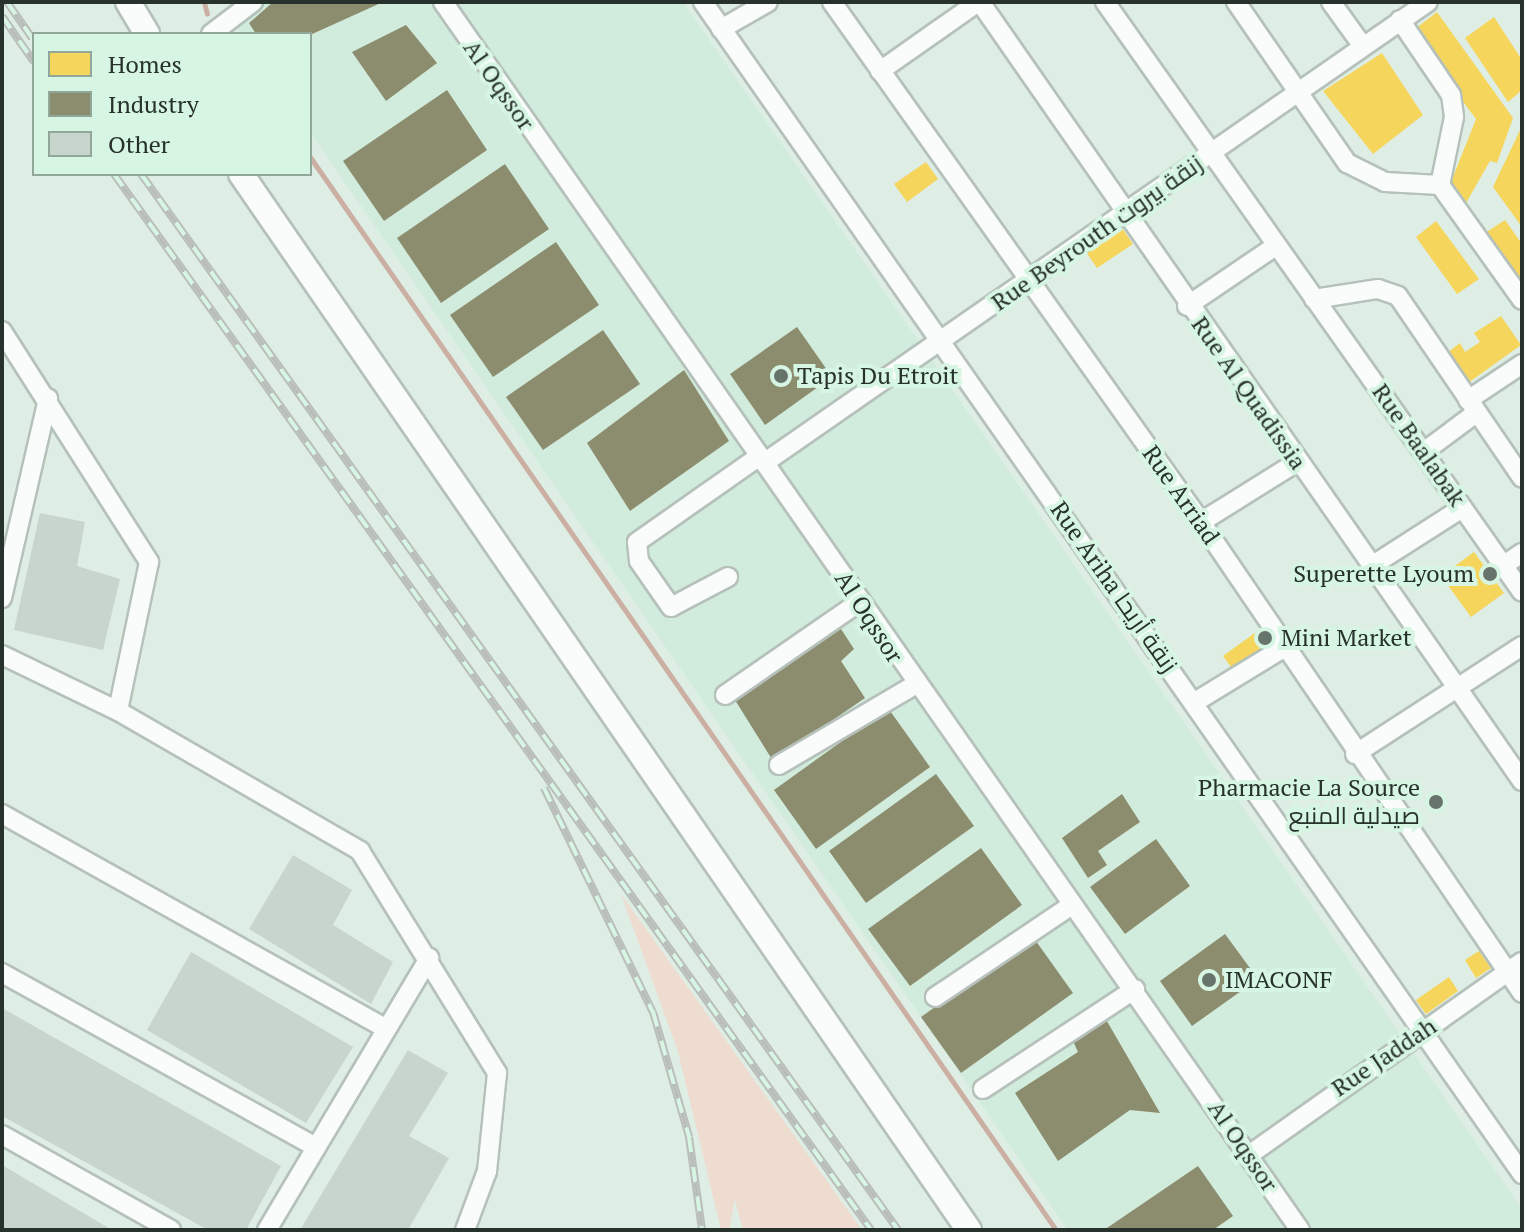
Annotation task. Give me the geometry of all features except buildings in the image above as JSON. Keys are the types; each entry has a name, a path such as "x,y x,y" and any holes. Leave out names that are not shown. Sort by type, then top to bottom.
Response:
{"main road":[{"path":"128,2 146,32"},
{"path":"242,176 969,1230"}],"street":[{"path":"214,32 253,2"},
{"name":"Al Oqssor","path":"443,2 861,601 913,686 1135,989 1300,1230"},
{"name":"Rue Ariha زنقة أريحا","path":"703,2 1522,1174"},
{"path":"721,29 768,2"},
{"name":"Rue Arriad","path":"832,2 1201,522 1355,754 1514,966 1522,993"},
{"path":"880,71 979,2"},
{"name":"Rue Al Quadissia","path":"979,2 1123,215 1373,565 1522,781"},
{"name":"Rue Baalabak","path":"1105,2 1207,156 1425,451 1522,592"},
{"path":"1236,2 1347,163 1385,182 1440,185"},
{"path":"1331,2 1362,45"},
{"name":"Rue Beyrouth زنقة بيروت","path":"728,577 671,607 639,561 637,542 942,342 1207,156 1298,88 1426,3"},
{"path":"1400,20 1451,95 1454,117 1440,185 1522,300"},
{"path":"1187,306 1274,247"},
{"path":"1314,299 1378,289 1398,296 1522,478"},
{"path":"2,331 48,398 149,562 118,711"},
{"path":"1425,451 1522,364"},
{"path":"2,598 48,398"},
{"path":"1201,522 1297,462"},
{"path":"1373,565 1462,508"},
{"path":"1504,565 1522,553"},
{"path":"725,695 861,601"},
{"path":"1355,754 1522,646"},
{"path":"1195,702 1285,647"},
{"path":"2,655 118,711 360,851 429,958 497,1073 487,1171 465,1230"},
{"path":"779,765 913,686"},
{"path":"2,814 386,1029"},
{"path":"935,997 1072,905"},
{"path":"267,1230 429,958"},
{"name":"Rue Jaddah","path":"1249,1155 1514,966"},
{"path":"2,973 316,1147"},
{"path":"983,1089 1135,989"},
{"path":"2,1135 171,1230"}],"shaded area":[{"path":"264,2 683,2 1522,1209 1522,1230 1068,1230 312,135 312,32 241,32 237,27"},
{"path":"621,894 862,1230 743,1230 735,1200 729,1230 721,1230 678,1052"}],"waterway":[{"path":"204,2 207,14"},
{"path":"312,160 1056,1230"}],"railway":[{"path":"7,2 32,38"},
{"path":"2,16 32,59"},
{"path":"115,176 871,1230"},
{"path":"142,176 898,1230"},
{"path":"544,788 653,1012 689,1137 702,1230"}],"place":[{"name":"Tapis Du Etroit","path":"781,376"},
{"name":"Superette Lyoum","path":"1490,574"},
{"name":"Mini Market","path":"1265,638"},
{"name":"Pharmacie La Source صيدلية المنبع","path":"1436,802"},
{"name":"IMACONF","path":"1209,980"}]}
